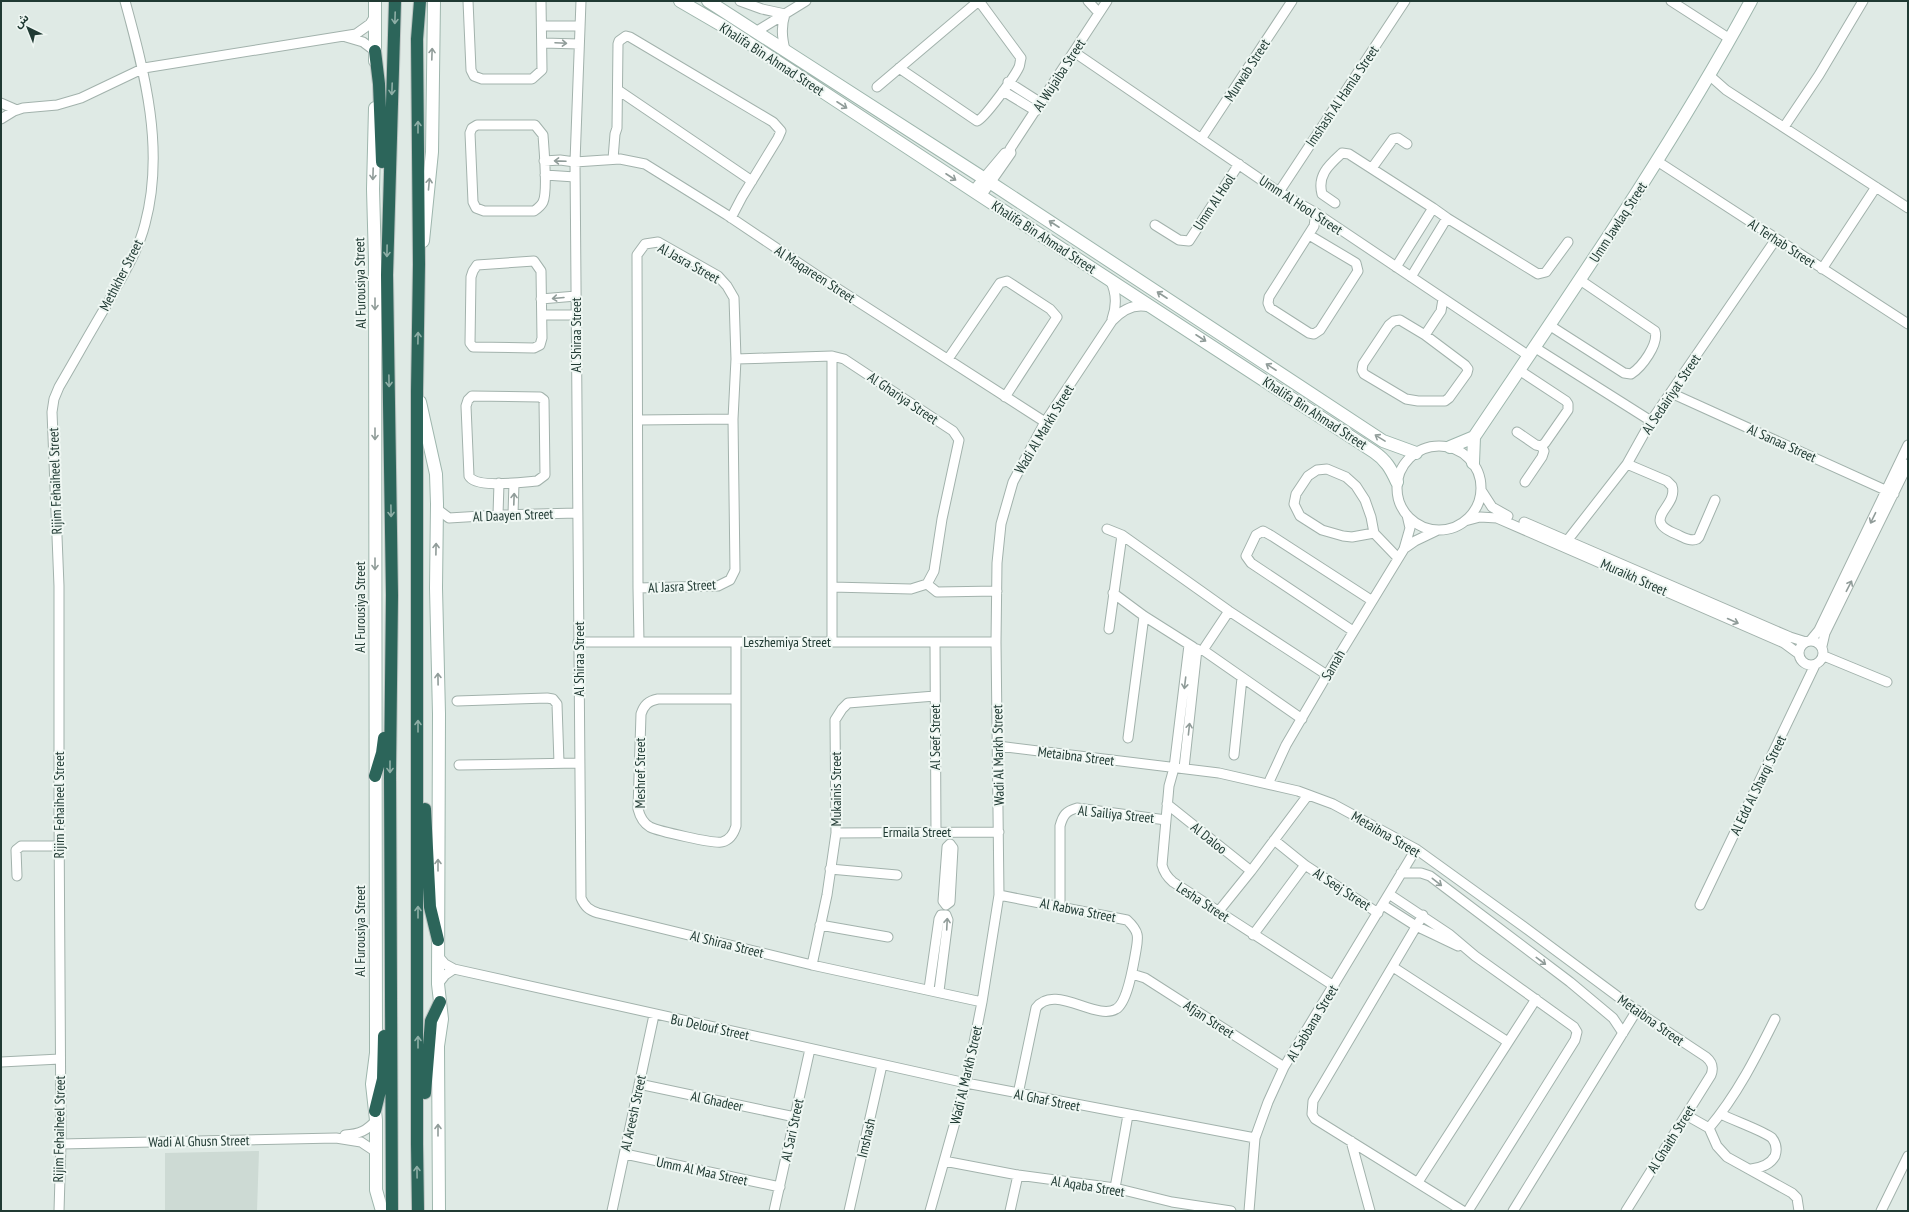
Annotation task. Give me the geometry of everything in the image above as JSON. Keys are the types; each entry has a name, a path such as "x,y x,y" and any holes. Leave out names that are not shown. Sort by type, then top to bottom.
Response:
{"highway":[{"name":"Al Furousiya Street","path":"392,1211 390,773 392,595 388,212 395,1"},
{"path":"418,1211 417,391 419,264 417,39 420,1"},
{"path":"375,52 379,84 382,163 388,212"},
{"path":"375,776 384,741 386,627 392,595"},
{"path":"418,776 425,803 430,907 438,940"},
{"path":"375,1115 383,1079 385,975 391,934"},
{"path":"418,1130 424,1099 431,1021 440,1002"}],"main road":[{"name":"Al Furousiya Street","path":"375,1 373,189 375,262 376,1053 372,1084 375,1115 376,1190 382,1211"},
{"path":"419,264 432,152 434,1"},
{"name":"Khalifa Bin Ahmad Street","path":"680,1 724,26 977,194 1110,279 1383,458 1391,468 1397,482"},
{"name":"Khalifa Bin Ahmad Street","path":"708,1 758,31 1383,441 1416,453"},
{"name":"Umm Jawlaq Street","path":"1474,437 1658,161 1751,1"},
{"path":"417,391 436,474 437,509 436,588 439,714 438,984 442,1019 438,1046 439,1211"},
{"path":"1450,447 1474,437 1473,463"}],"street":[{"name":"Methkher Street","path":"54,399 59,387 131,261 145,225 153,186 154,153 144,68 125,1"},
{"path":"468,1 471,70 474,76 482,79 532,79 542,70 543,43 541,1"},
{"name":"Al Shiraa Street","path":"581,1 575,177 580,890 584,905 589,910 812,965 939,991 982,1002"},
{"path":"740,1 762,9 785,14"},
{"path":"758,31 806,1"},
{"path":"1088,1 1099,12"},
{"name":"Al Wujaiba Street","path":"977,194 1011,152 1010,149 1107,1"},
{"name":"Murwab Street","path":"1201,139 1292,1"},
{"name":"Imshash Al Hamla Street","path":"1279,192 1405,1"},
{"path":"1671,1 1730,39"},
{"path":"1784,127 1819,75 1863,1"},
{"path":"877,87 899,68 978,3 982,5 1021,58 1019,67 1003,91 984,118 977,121 899,68"},
{"path":"785,14 782,25 782,36 785,50"},
{"path":"1,119 23,108 66,103 81,98 144,68 344,37 363,31 375,16"},
{"path":"542,26 580,26"},
{"path":"344,37 363,42 375,52"},
{"path":"616,159 615,134 617,128 618,44 623,38 630,37 773,122 781,131 729,217"},
{"path":"543,43 579,44"},
{"name":"Umm Al Hool Street","path":"1074,52 1279,192 1316,213 1443,299 1651,421"},
{"path":"1707,78 1908,208"},
{"path":"1008,82 1041,103"},
{"path":"618,90 752,181"},
{"path":"1003,91 1036,111"},
{"path":"1,103 17,110"},
{"path":"478,125 535,126 543,135 544,161 544,202 534,211 484,211 476,208 473,202 470,133 472,128 478,125"},
{"path":"1372,168 1393,139 1398,138 1407,144"},
{"path":"1335,203 1322,194 1320,185 1321,178 1342,153 1349,154 1447,218 1538,274 1546,272 1568,242"},
{"name":"Al Maqareen Street","path":"544,161 560,160 575,162 616,159 645,164 1045,422"},
{"name":"Al Terhab Street","path":"1658,161 1908,324"},
{"name":"Umm Al Hool","path":"1155,225 1179,240 1188,241 1239,164"},
{"path":"545,175 575,177"},
{"path":"1822,269 1876,187"},
{"path":"1396,267 1433,208"},
{"path":"1309,235 1356,263 1358,271 1320,330 1314,334 1309,333 1270,308 1268,303 1269,297 1314,226 1316,213"},
{"path":"1411,277 1447,218"},
{"name":"Al Sedairiyat Street","path":"1565,543 1627,464 1651,421 1776,239"},
{"name":"Al Jasra Street","path":"638,588 718,586 730,580 735,570 733,419 736,359 734,298 727,286 718,276 658,242 645,244 637,255 638,588 639,642"},
{"path":"534,261 541,271 541,299 542,338 540,345 534,348 478,348 473,347 470,343 471,277 477,265 534,261"},
{"name":"Wadi Al Markh Street","path":"1110,279 1116,295 1116,304 1112,321"},
{"path":"1549,325 1624,373 1631,374 1638,370 1654,343 1656,336 1655,331 1580,280"},
{"path":"948,359 1000,283 1007,281 1050,308 1057,317 1005,397"},
{"path":"541,299 576,296"},
{"path":"1425,335 1441,311 1443,299"},
{"name":"Wadi Al Markh Street","path":"930,1211 966,1084 982,1002 999,895 996,642 999,542 1005,505 1013,482 1045,422 1112,321 1119,313 1127,308 1142,306 1156,309"},
{"path":"542,315 576,314"},
{"path":"1400,320 1425,335 1465,365 1468,369 1467,373 1449,398 1445,401 1406,399 1364,374 1362,370 1363,364 1389,325 1394,321 1400,320"},
{"path":"736,359 832,356 832,642"},
{"name":"Al Ghariya Street","path":"832,356 844,359 953,431 959,440 942,519 934,571 927,584"},
{"path":"1519,370 1566,401 1568,404 1568,410 1545,443 1541,446"},
{"name":"Al Sanaa Street","path":"1671,393 1890,492"},
{"path":"472,396 540,397 545,403 545,475 538,481 500,483 475,482 469,476 466,406 468,400 472,396"},
{"name":"Rijim Fehaiheel Street","path":"54,399 52,412 60,586 59,846 61,1144 59,1211"},
{"path":"638,420 733,419"},
{"path":"1518,432 1536,445 1541,446 1544,451 1542,457 1525,482"},
{"path":"1908,445 1890,492 1825,633 1822,646 1824,656 1821,662 1815,665 1809,666 1803,663 1799,654 1800,648 1819,630 1890,492 1908,464"},
{"path":"1429,447 1450,447 1463,453 1473,463 1479,476 1481,490 1474,510 1465,521 1452,528 1438,530 1424,528 1407,516 1397,496 1398,475 1405,462 1416,453 1429,447"},
{"path":"1627,464 1667,481 1672,486 1673,492 1660,523 1664,529 1691,541 1697,540 1699,537 1715,500"},
{"path":"1374,533 1352,537 1322,530 1300,516 1294,504 1296,494 1308,476 1317,470 1327,469 1346,477 1356,486 1365,500 1372,517 1374,533 1398,558"},
{"path":"498,515 500,483"},
{"path":"513,514 514,483"},
{"name":"Muraikh Street","path":"1481,490 1492,507 1500,512 1784,643 1799,654"},
{"path":"437,509 449,518 437,533"},
{"name":"Al Daayen Street","path":"449,518 513,514 577,513"},
{"name":"Samah","path":"1268,784 1286,745 1326,675 1371,600 1404,549 1410,528 1407,516"},
{"name":"Muraikh Street","path":"1465,521 1480,517 1497,518 1565,543 1790,637 1808,642"},
{"path":"1108,529 1122,536 1229,611 1326,675"},
{"name":"Samah","path":"1404,549 1415,541 1438,530"},
{"path":"1353,631 1251,563 1246,556 1256,535 1263,531 1268,533 1371,600"},
{"path":"1109,629 1122,536"},
{"path":"832,587 911,589 927,584 937,592 997,591"},
{"path":"1113,593 1144,616 1196,648 1302,719"},
{"path":"1184,768 1196,648 1229,611"},
{"path":"1128,738 1144,616"},
{"name":"Leszhemiya Street","path":"578,642 996,642"},
{"name":"Meshref Street","path":"736,642 736,699 736,826 734,833 728,839 715,842 649,826 640,816 638,809 642,708 646,703 658,698 736,699"},
{"name":"Al Seef Street","path":"935,642 936,832"},
{"path":"1808,642 1816,642 1822,646"},
{"name":"Lesha Street","path":"1196,648 1174,768 1169,786 1162,865 1163,872 1168,878 1218,912 1334,986"},
{"path":"1824,656 1887,682"},
{"name":"Al Edd Al Sharqi Street","path":"1700,905 1815,665"},
{"path":"1234,755 1242,678"},
{"name":"Mukainis Street","path":"812,965 836,832 835,720 842,708 848,703 935,696"},
{"path":"457,701 547,698 553,700 557,704 558,763"},
{"name":"Metaibna Street","path":"998,746 1219,773 1308,794 1339,807 1416,849 1637,1010 1706,1057 1713,1066"},
{"path":"459,764 579,763"},
{"path":"1218,912 1251,872 1308,794"},
{"name":"Al Daloo","path":"1167,804 1251,872"},
{"name":"Al Sailiya Street","path":"1060,906 1060,826 1063,816 1068,810 1077,808 1166,820"},
{"name":"Ermaila Street","path":"836,832 999,832"},
{"path":"948,885 949,858 953,846 950,844 949,832"},
{"name":"Al Seej Street","path":"1274,840 1305,865 1378,913"},
{"path":"17,876 16,850 21,846 59,846"},
{"name":"Al Sabbana Street","path":"1249,1211 1255,1138 1268,1102 1284,1067 1416,849"},
{"name":"Al Seej Street","path":"1253,935 1305,865"},
{"path":"830,869 897,875"},
{"name":"Metaibna Street","path":"1401,873 1421,873 1430,876 1594,1002 1613,1018 1623,1033"},
{"path":"1389,894 1423,915 1475,956 1574,1027 1577,1036 1468,1211"},
{"name":"Al Rabwa Street","path":"999,895 1127,920 1135,928 1138,936 1132,974 1122,1002 1116,1009 1106,1012 1060,1000 1047,999 1040,1003 1036,1008 1018,1094"},
{"path":"1383,905 1416,926 1475,956"},
{"path":"1423,915 1313,1101 1311,1107 1315,1119 1463,1211"},
{"path":"820,925 888,938"},
{"path":"929,989 933,960 941,938 943,961 939,991"},
{"name":"Bu Delouf Street","path":"438,956 445,964 454,969 966,1084"},
{"path":"933,960 943,961"},
{"path":"1393,967 1508,1042"},
{"path":"438,984 445,975 454,969"},
{"name":"Afjan Street","path":"1132,974 1145,978 1284,1067"},
{"path":"1418,1182 1536,999"},
{"path":"1513,1211 1637,1010"},
{"name":"Al Areesh Street","path":"612,1211 654,1015"},
{"path":"1709,1128 1749,1071 1775,1019"},
{"name":"Al Sari Street","path":"774,1211 810,1049"},
{"path":"1,1062 60,1059"},
{"name":"Imshash","path":"849,1211 882,1065"},
{"name":"Al Ghaith Street","path":"1626,1211 1711,1075 1713,1066"},
{"name":"Al Ghadeer","path":"640,1084 795,1117"},
{"name":"Al Ghaf Street","path":"966,1084 1255,1138"},
{"path":"1720,1114 1769,1136 1775,1143 1776,1153 1771,1161 1762,1167 1751,1169"},
{"name":"Wadi Al Ghusn Street","path":"61,1144 336,1138 362,1133 369,1128 375,1115"},
{"path":"1115,1188 1128,1115"},
{"path":"1686,1115 1709,1128 1714,1141 1727,1157 1792,1192 1797,1198 1800,1211"},
{"name":"Wadi Al Ghusn Street","path":"336,1138 361,1142 376,1152"},
{"path":"1351,1141 1370,1211"},
{"name":"Umm Al Maa Street","path":"624,1154 780,1187"},
{"path":"1881,1211 1908,1156"},
{"name":"Al Aqaba Street","path":"944,1161 1018,1175 1115,1188 1172,1206 1231,1211"},
{"path":"1010,1211 1018,1175"}],"shaded area":[{"path":"259,1151 257,1211 165,1211 165,1153"}]}
